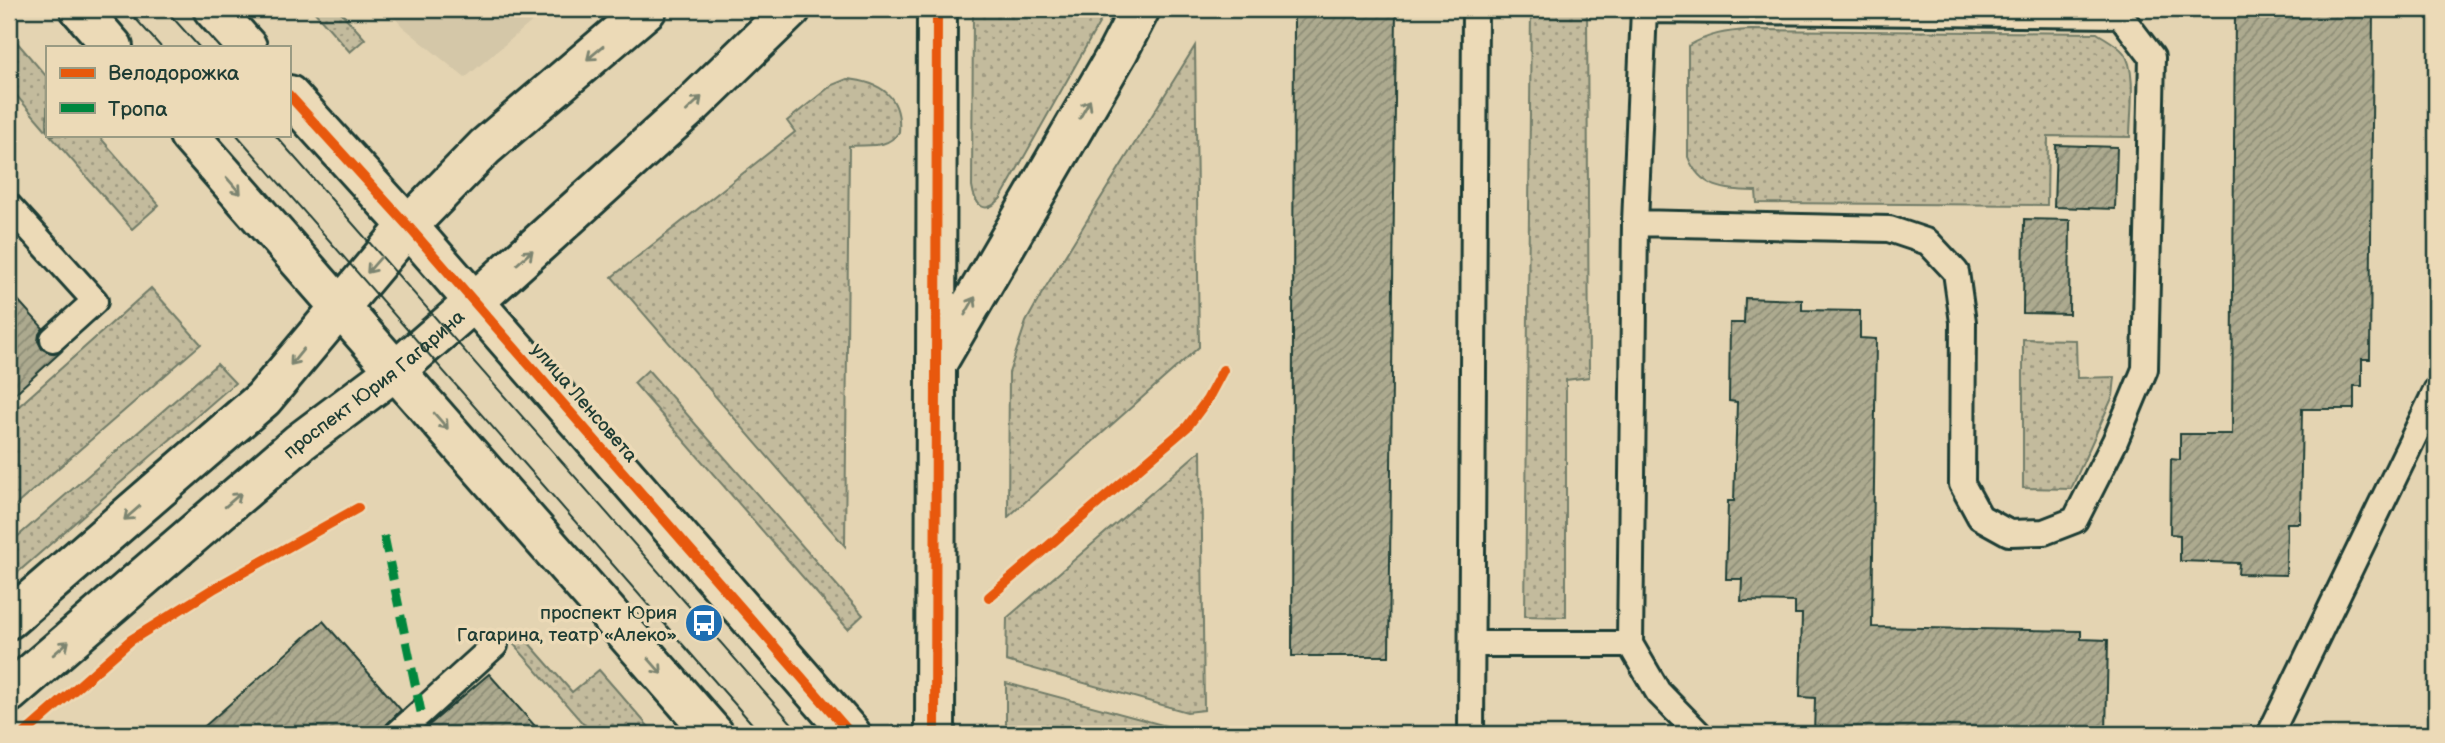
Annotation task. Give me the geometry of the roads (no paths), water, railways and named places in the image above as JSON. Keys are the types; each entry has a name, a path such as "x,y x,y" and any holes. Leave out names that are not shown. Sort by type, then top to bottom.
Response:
{"street":[{"path":"80,9 112,46"},
{"path":"213,9 246,46"},
{"path":"9,619 263,399 408,226 485,147 647,9"},
{"name":"проспект Юрия Гагарина","path":"9,693 300,442 396,370 474,302 691,107 790,9"},
{"path":"935,734 937,9"},
{"path":"936,365 1111,64 1140,9"},
{"name":"улица Ленсовета","path":"290,96 408,226 851,734"},
{"path":"191,136 715,734"}],"lane":[{"path":"1471,734 1475,9"},
{"path":"1635,223 1889,229 1928,242 1956,272 1963,322 1962,484 1980,517 2009,533 2044,532 2075,520 2115,441 2145,369 2152,57 2120,15 1644,9 1635,223 1630,644 1658,692 1699,734"},
{"path":"9,206 95,301 53,339"},
{"path":"2270,734 2436,391"},
{"path":"1472,644 1630,644"},
{"path":"397,734 495,645"}],"tram line":[{"path":"127,9 160,46"},
{"path":"165,9 198,46"},
{"path":"238,136 761,734"},
{"path":"276,136 801,734"}],"place":[{"name":"проспект Юрия Гагарина, театр «Алеко»","path":"704,623"}]}
